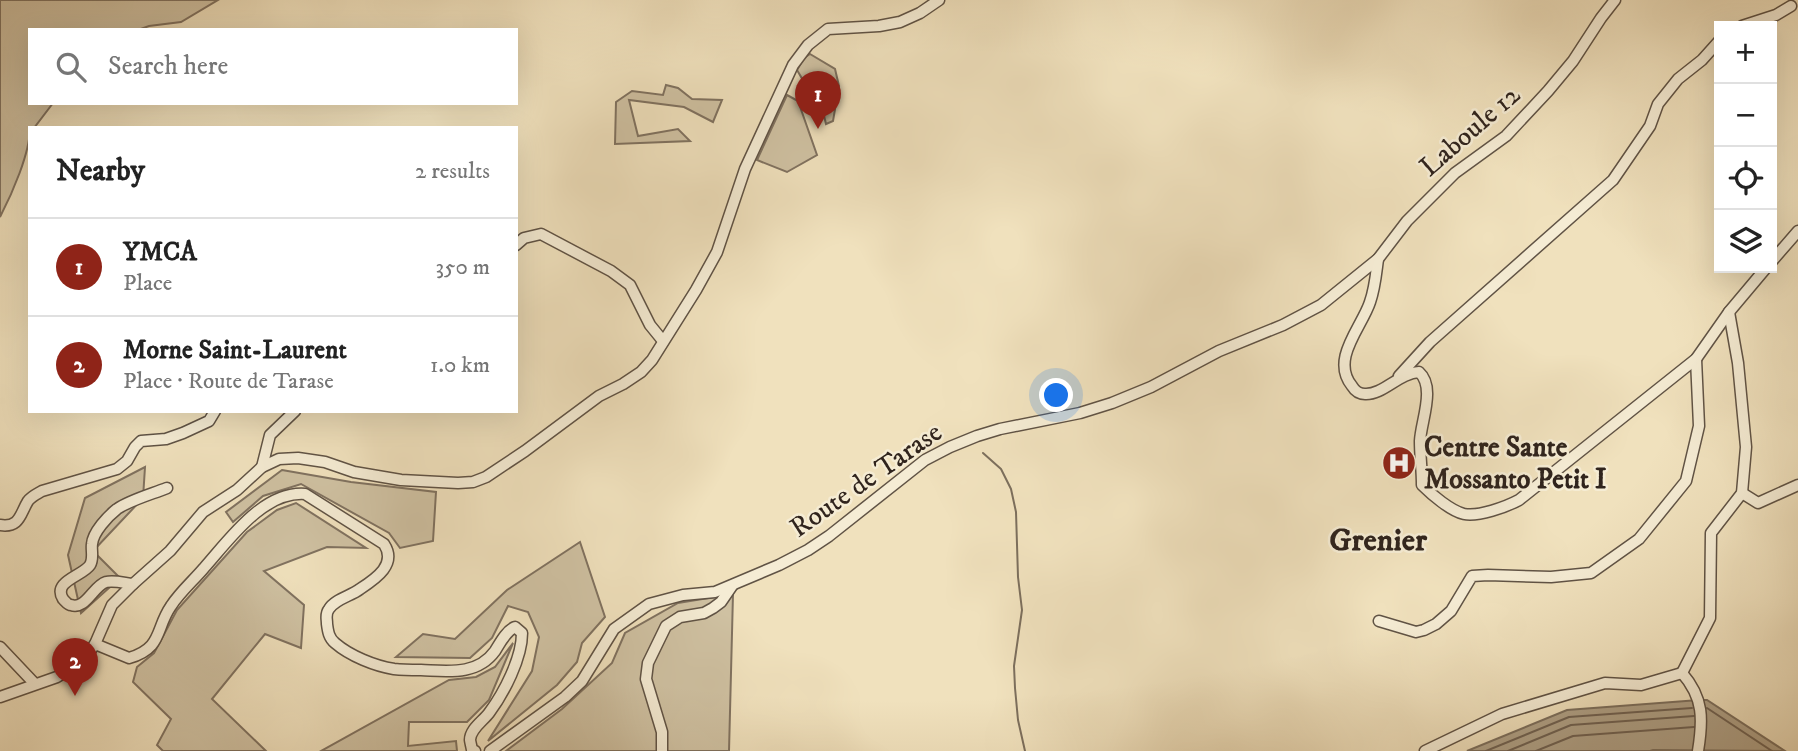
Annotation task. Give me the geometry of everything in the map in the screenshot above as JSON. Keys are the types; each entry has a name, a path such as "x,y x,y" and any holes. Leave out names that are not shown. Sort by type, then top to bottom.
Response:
{"street":[{"path":"0,697 57,677 83,661 95,644 112,605 170,551 204,512 237,490 262,467 279,460 298,458 401,480 473,482 486,477 525,452 599,396 641,372 652,360 717,252 746,169 793,65 807,45 828,29 900,22 939,0"},
{"name":"Laboule 12","path":"1378,259 1407,220 1426,200 1455,173 1506,136 1534,107 1573,61 1615,0"},
{"path":"1757,21 1791,6"},
{"path":"1394,381 1440,333 1613,180 1650,126 1658,104 1678,79 1714,47"},
{"path":"1777,255 1798,231"},
{"path":"518,242 524,238 541,234 611,271 630,285 650,325 663,341"},
{"path":"1378,259 1370,304 1347,348 1346,374 1350,385 1358,393 1364,394 1374,393 1413,372 1419,372 1425,377 1428,389 1420,438 1422,485 1463,514 1506,507 1519,500 1696,359 1729,312 1762,273"},
{"name":"Route de Tarase","path":"490,751 565,697 582,681 614,629 649,604 683,594 715,592 779,565 829,536 925,460 950,447 1000,429 1080,413 1138,392 1219,351 1283,325 1321,305 1378,259"},
{"path":"1425,751 1502,713 1605,683 1641,685 1682,673 1710,618 1712,533 1742,493 1746,447 1738,363 1729,312"},
{"path":"1379,621 1416,632 1424,630 1451,611 1472,576 1551,577 1591,573 1639,538 1686,481 1699,426 1696,359"},
{"path":"0,525 15,523 33,496 42,491 117,469 127,461 141,441 166,439 183,433 209,421 214,413"},
{"path":"262,467 270,435 293,413"},
{"path":"1742,493 1758,503 1798,485"},
{"path":"133,584 103,583 86,600 75,606 66,602 60,592 61,586 92,562 94,536 117,509 167,488"},
{"path":"95,644 130,658 143,654 158,634 170,607 232,535 273,501 292,493 305,494 384,544 389,552 389,561 384,569 360,589 331,606 326,613 328,634 334,643 365,660 395,669 458,671 482,664 490,658 510,629 515,627 522,633 522,644 514,667 499,699 473,731 470,740 474,751"},
{"path":"662,751 662,732 646,679 648,663 666,626 680,617 704,613 713,608 721,602 732,586"},
{"path":"0,647 35,684"},
{"path":"1682,673 1699,700 1702,724 1698,751"}],"shaded area":[{"path":"0,0 218,0 181,22 144,28 28,28 28,105 51,105 36,126 28,126 24,161 0,217"},
{"path":"810,54 835,69 839,86 833,121 826,124 819,95 808,97 797,70 804,58"},
{"path":"666,85 678,88 692,99 722,100 713,122 684,107 629,100 638,136 678,129 690,141 615,144 616,102 632,91 663,95"},
{"path":"787,95 798,101 817,155 787,172 757,160"},
{"path":"145,467 143,498 93,551 120,578 81,613 68,555 85,498"},
{"path":"282,470 351,482 436,492 433,541 400,548 389,533 301,484 263,496 233,522 226,512"},
{"path":"296,503 366,548 327,547 264,571 304,605 301,648 265,634 212,699 266,751 163,751 157,745 171,719 133,682 137,667 154,653 177,610 247,532 277,510"},
{"path":"580,542 605,617 582,643 577,662 557,685 488,741 532,671 539,637 528,612 508,606 492,638 470,658 396,657 423,634 455,639 507,590"},
{"path":"733,594 729,751 506,751 562,709 612,663 625,633 678,603"},
{"path":"513,643 489,700 467,722 409,722 408,746 456,741 457,751 321,751 449,680 476,677 495,667"}],"water":[{"path":"1707,700 1785,751 1467,751 1567,710"}],"waterway":[{"path":"983,453 1001,469 1011,489 1016,512 1022,610 1014,666 1018,720 1025,751"}],"place":[{"name":"YMCA","path":"818,129"},
{"name":"Centre Sante Mossanto Petit I","path":"1399,463"},
{"name":"Morne Saint-Laurent","path":"75,696"}],"district":[{"name":"Grenier","path":"1378,541"}]}
